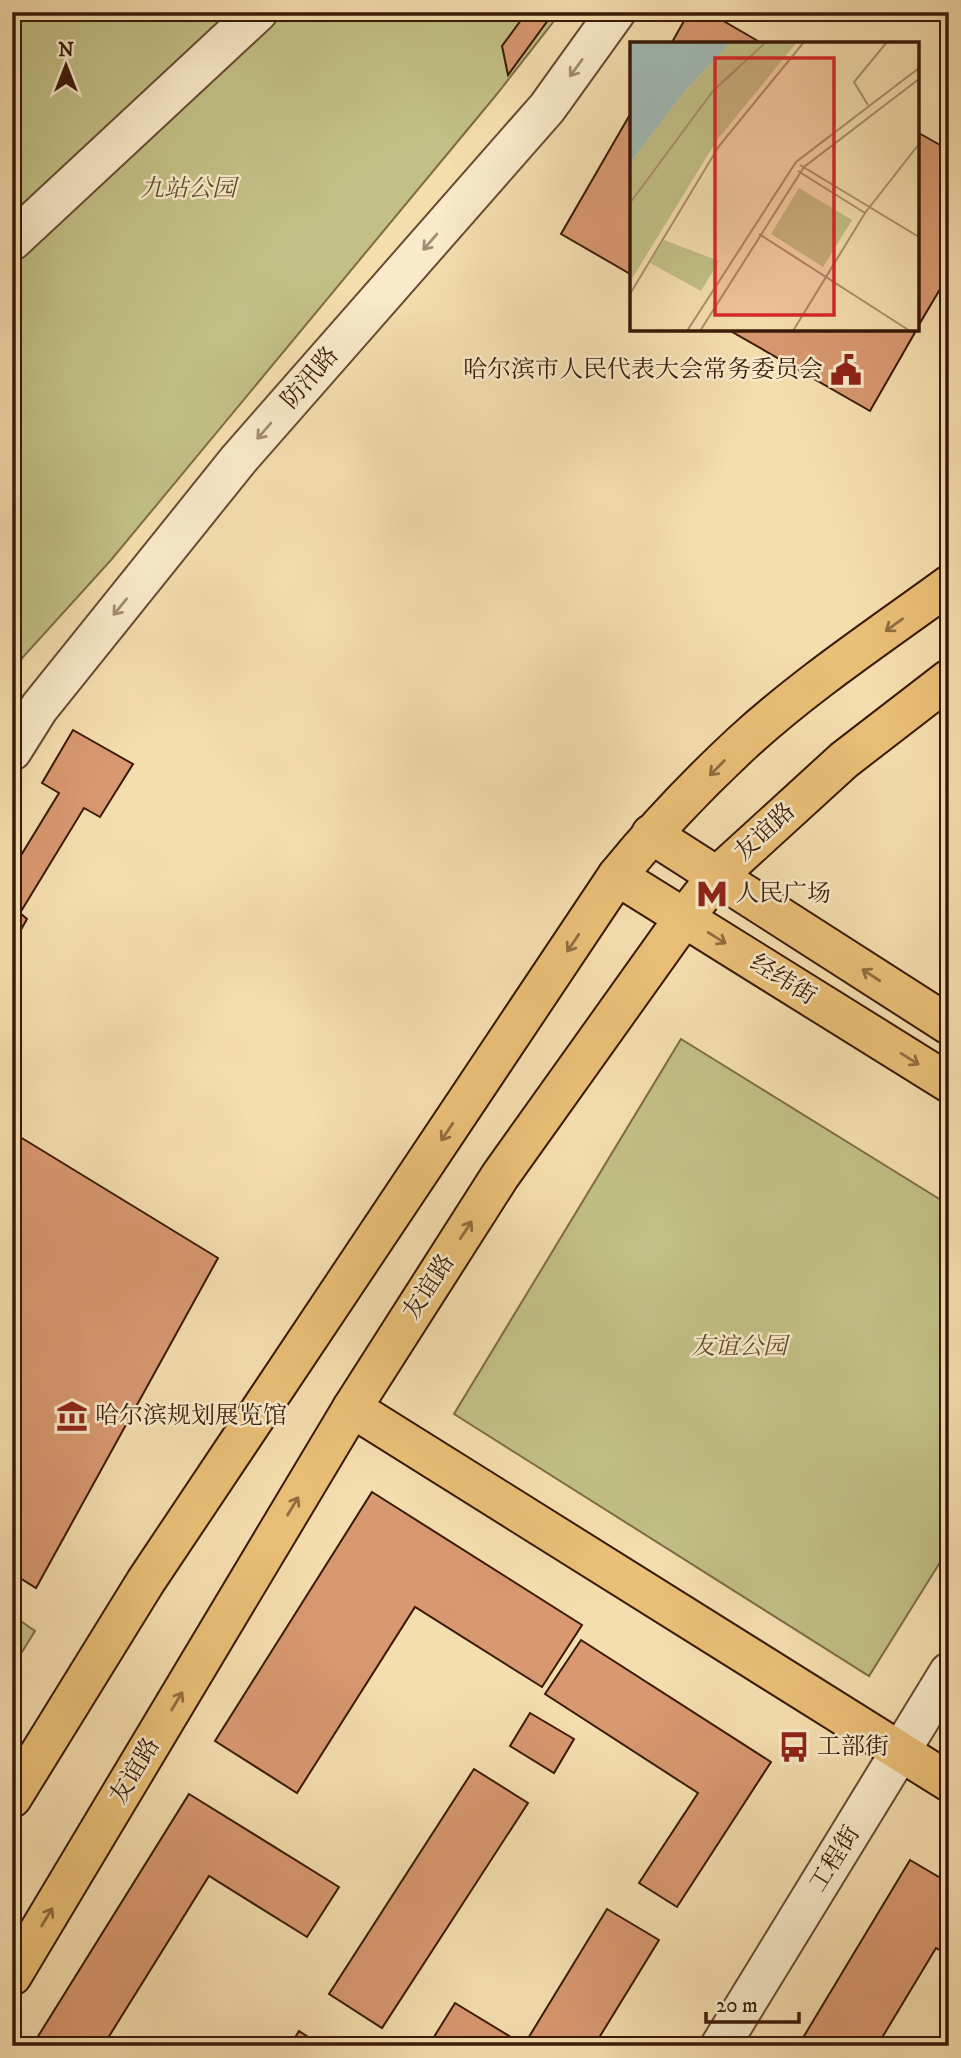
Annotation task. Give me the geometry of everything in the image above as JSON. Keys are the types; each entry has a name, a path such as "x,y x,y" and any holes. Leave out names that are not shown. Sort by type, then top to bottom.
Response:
{"main road":[{"path":"12,1798 146,1581 618,876 651,834 742,743 823,678 949,584"},
{"name":"友谊路","path":"12,1976 352,1408 500,1176 684,918 717,876 844,760 949,680"},
{"path":"651,834 949,1025"},
{"name":"经纬街","path":"618,876 949,1083"},
{"path":"352,1408 949,1782"}],"street":[{"path":"12,242 258,12"},
{"name":"防汛路","path":"12,751 39,708 239,459 547,108 616,12"},
{"name":"工程街","path":"720,2046 949,1672"}],"green space":[{"name":"九站公园","path":"12,12 561,12 497,94 111,560 23,657 12,675"},
{"name":"友谊公园","path":"681,1039 949,1205 949,1548 869,1676 454,1414"},
{"path":"12,1615 35,1631 12,1668"}],"building":[{"path":"518,12 554,12 508,75 502,46 524,16"},
{"path":"689,12 708,12 760,42 672,42"},
{"path":"630,114 630,274 561,234"},
{"path":"919,133 949,150 949,274 919,325"},
{"name":"哈尔滨市人民代表大会常务委员会","path":"730,331 916,331 870,411"},
{"path":"73,730 133,764 100,817 84,808 20,913 27,919 18,935 12,931 12,870 59,793 42,783"},
{"name":"哈尔滨规划展览馆","path":"12,1132 218,1258 36,1588 12,1573"},
{"path":"372,1492 582,1625 542,1687 415,1607 297,1793 215,1741"},
{"path":"581,1640 771,1762 677,1907 639,1883 698,1793 545,1694"},
{"path":"530,1713 574,1739 554,1773 510,1746"},
{"path":"474,1769 528,1803 382,2028 329,1994"},
{"path":"189,1794 339,1887 307,1937 209,1876 103,2046 32,2046"},
{"path":"910,1860 949,1883 949,1955 936,1948 877,2046 798,2046"},
{"path":"607,1909 659,1940 594,2046 429,2045 455,2003 524,2045"},
{"path":"299,2031 322,2046 290,2046"}],"place":[{"name":"哈尔滨市人民代表大会常务委员会","path":"846,370"},
{"name":"人民广场","path":"712,894"},
{"name":"哈尔滨规划展览馆","path":"72,1416"},
{"name":"工部街","path":"794,1747"}]}
